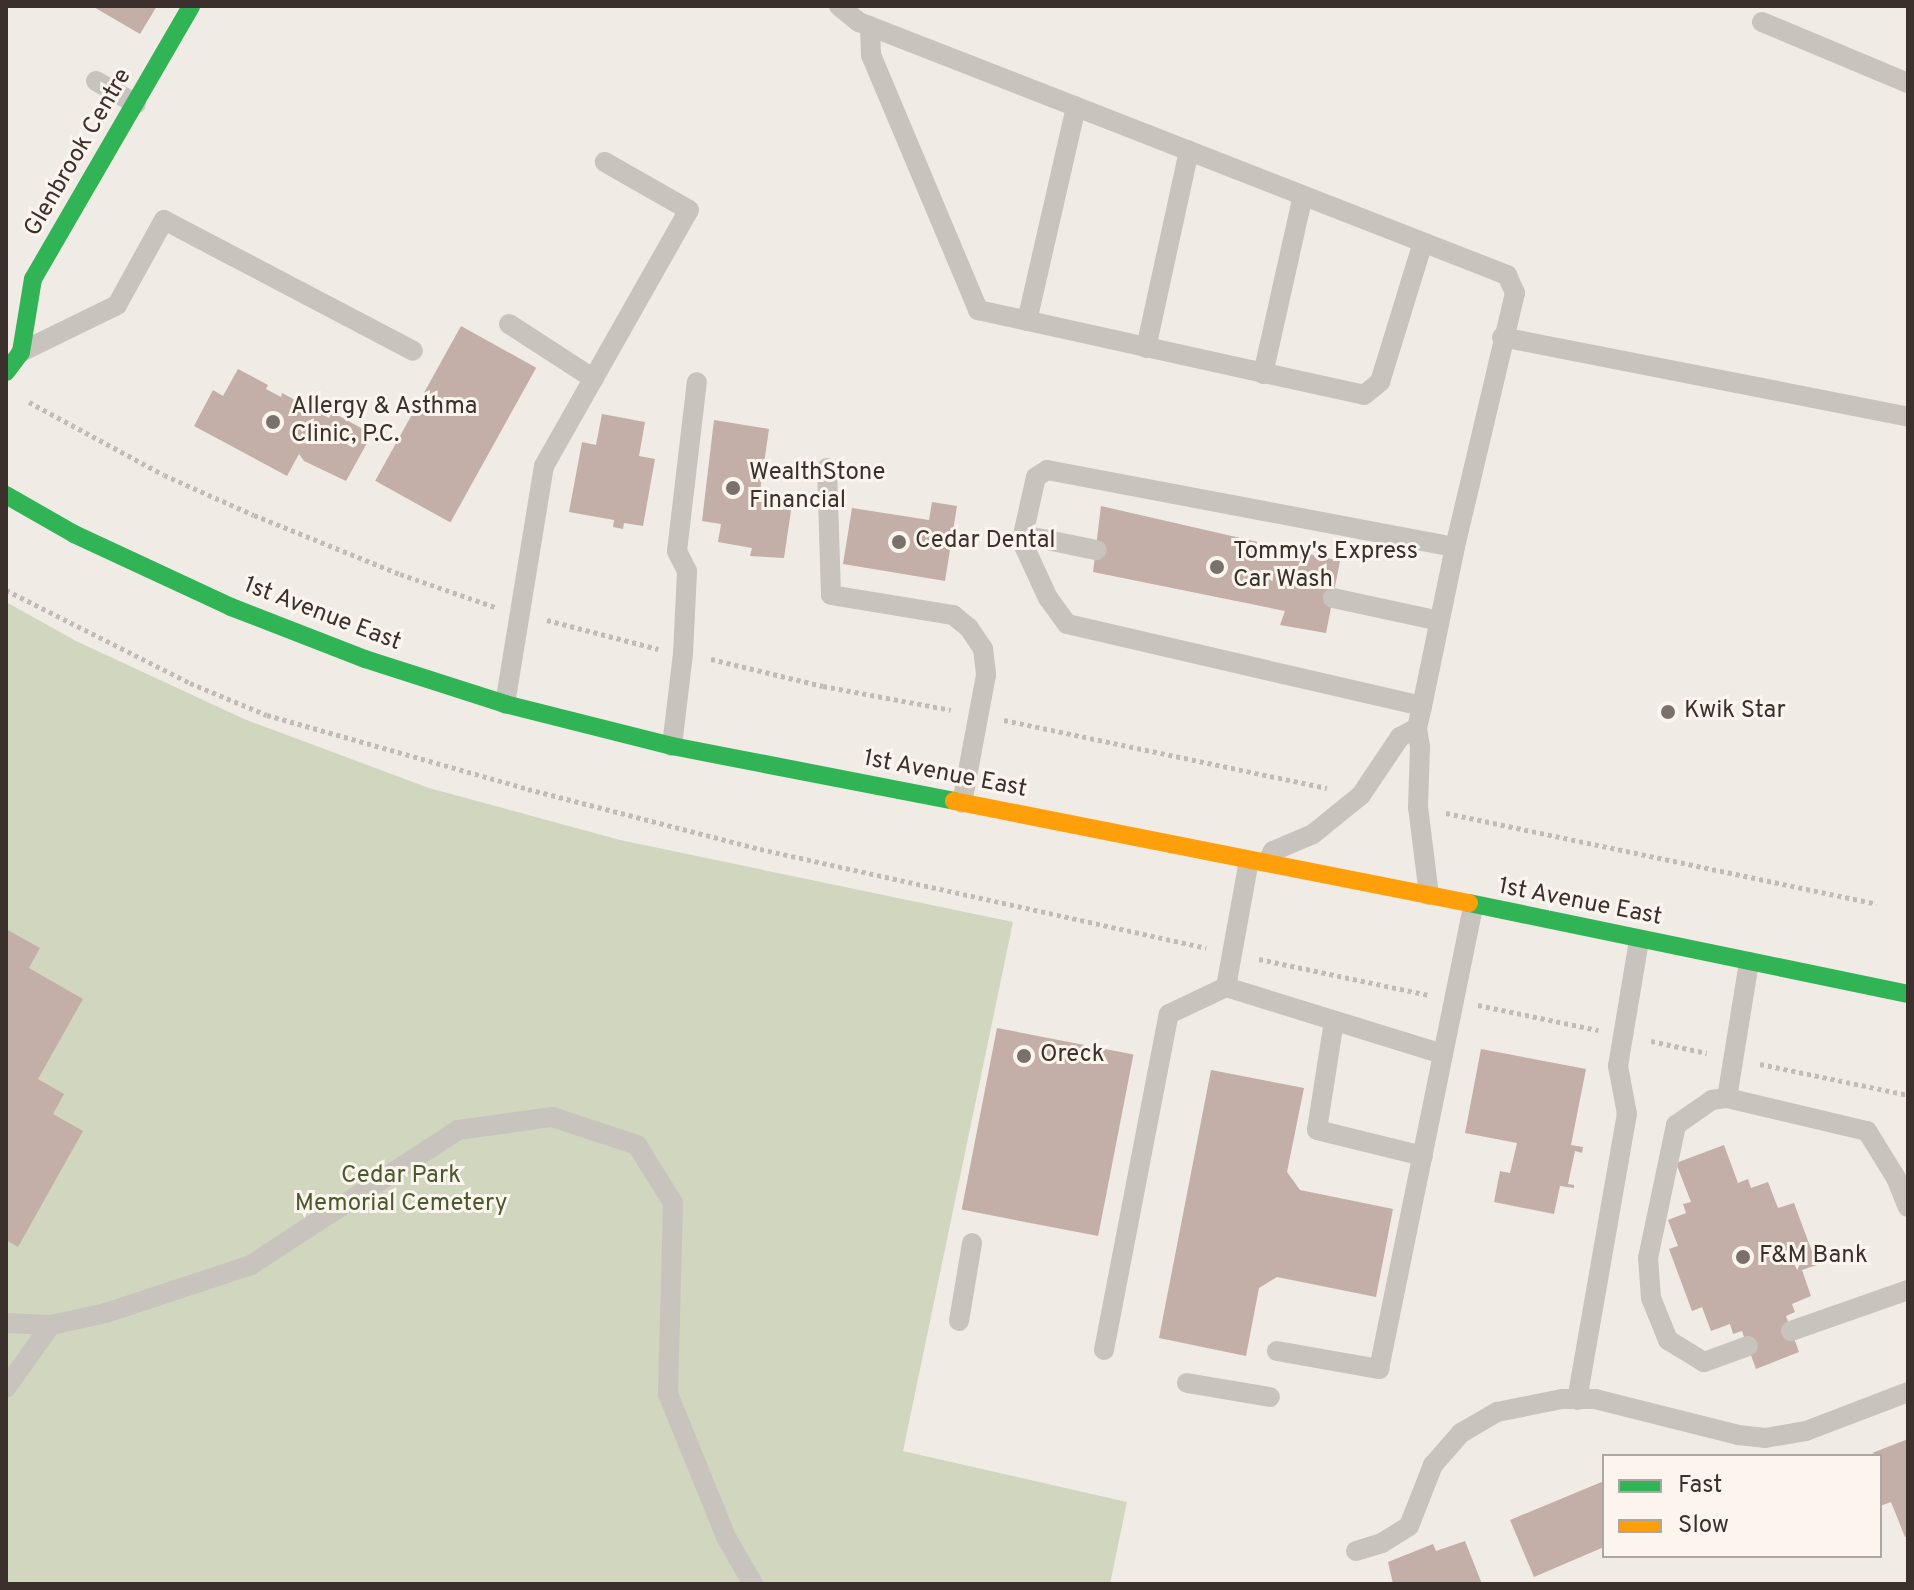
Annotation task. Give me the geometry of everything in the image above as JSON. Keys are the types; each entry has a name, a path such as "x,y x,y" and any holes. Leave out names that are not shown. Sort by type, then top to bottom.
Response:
{"main road":[{"name":"Glenbrook Centre","path":"6,372 21,352 33,279 191,6"},
{"name":"1st Avenue East","path":"6,495 74,534 231,607 365,659 505,704 672,746 1429,895 1908,994"}],"lane":[{"path":"839,6 870,26 1507,275 1515,293 1502,337 1417,728 1420,747 1418,807 1429,895"},
{"path":"1762,22 1908,83"},
{"path":"870,26 871,55 978,310 1364,395 1380,382 1423,242"},
{"path":"96,81 136,104"},
{"path":"1027,321 1076,107"},
{"path":"1146,348 1189,151"},
{"path":"505,704 544,466 689,210 605,162"},
{"path":"1263,374 1303,195"},
{"path":"21,352 117,305 164,220 413,351"},
{"path":"509,324 594,379"},
{"path":"1502,337 1908,417"},
{"path":"672,746 683,654 687,571 677,551 697,382"},
{"path":"827,468 831,595 953,615 969,628 983,649 986,675 962,803"},
{"path":"1422,706 1067,624 1048,598 1023,544 1023,535 1036,477 1047,470 1455,547"},
{"path":"1023,535 1096,550"},
{"path":"1333,598 1439,621"},
{"path":"1226,987 1232,953 1258,863 1273,851 1313,834 1361,795 1400,737 1417,728"},
{"path":"1277,1351 1379,1369 1473,906"},
{"path":"1577,1400 1627,1114 1618,1066 1639,940"},
{"path":"1727,1098 1749,962"},
{"path":"1104,1350 1169,1014 1226,987 1443,1054"},
{"path":"1334,1021 1317,1130 1423,1156"},
{"path":"1748,1346 1704,1362 1668,1340 1651,1298 1648,1258 1676,1125 1712,1100 1727,1098 1867,1131 1896,1178 1908,1207"},
{"path":"6,1323 51,1325 106,1313 251,1265 458,1130 552,1117 637,1145 673,1203 668,1394 726,1537 753,1584"},
{"path":"959,1321 972,1243"},
{"path":"1791,1331 1908,1290"},
{"path":"6,1388 51,1325"},
{"path":"1187,1383 1270,1397"},
{"path":"1356,1551 1382,1543 1409,1526 1433,1465 1461,1433 1497,1412 1530,1404 1577,1400 1628,1406 1738,1435 1765,1438 1806,1431 1908,1392"}],"path":[{"path":"17,395 164,475 254,515 465,598 683,654 1361,795"},
{"path":"6,590 190,683 267,715 528,789 760,849 1232,953 1908,1095"},
{"path":"1418,807 1876,904"}],"green space":[{"name":"Cedar Park Memorial Cemetery","path":"6,602 76,641 244,719 429,788 620,840 1013,922 903,1451 1127,1502 1110,1584 6,1584"}],"building":[{"path":"92,6 157,6 140,34"},
{"path":"461,326 536,368 450,523 375,481"},
{"name":"Allergy & Asthma Clinic, P.C.","path":"238,369 268,385 266,389 281,397 282,393 329,418 332,412 372,434 346,481 304,461 299,454 287,476 194,426 213,390 223,396"},
{"path":"602,414 645,422 639,456 655,459 643,526 624,523 623,529 613,527 614,520 569,512 582,442 596,445"},
{"name":"WealthStone Financial","path":"714,420 769,429 760,491 793,497 784,558 750,556 752,548 718,542 721,524 702,521"},
{"name":"Cedar Dental","path":"932,502 957,506 945,581 843,564 852,508 929,520"},
{"name":"Tommy's Express Car Wash","path":"1101,506 1340,561 1326,633 1280,625 1285,611 1093,572"},
{"path":"6,929 40,948 29,968 83,999 38,1079 64,1094 53,1114 83,1131 18,1247 6,1240"},
{"path":"997,1028 1133,1055 1098,1236 962,1210"},
{"path":"1481,1049 1586,1069 1571,1145 1583,1147 1582,1153 1575,1151 1568,1184 1574,1185 1574,1188 1560,1186 1554,1214 1494,1202 1500,1171 1510,1173 1517,1143 1465,1133"},
{"path":"1211,1070 1304,1088 1287,1172 1300,1190 1393,1209 1376,1297 1277,1277 1259,1288 1246,1356 1159,1338"},
{"name":"F&M Bank","path":"1724,1145 1738,1183 1748,1179 1751,1188 1768,1182 1778,1208 1794,1203 1817,1265 1802,1270 1811,1296 1792,1304 1795,1312 1786,1316 1799,1352 1756,1369 1742,1331 1733,1334 1730,1324 1711,1331 1702,1307 1692,1311 1669,1249 1678,1246 1668,1220 1686,1213 1683,1204 1691,1202 1676,1163"},
{"path":"1908,1439 1908,1536 1905,1537 1891,1502 1882,1505 1882,1454 1872,1453"},
{"path":"1602,1482 1602,1548 1534,1577 1510,1520"},
{"path":"1465,1541 1482,1584 1393,1584 1388,1562 1433,1544 1436,1551"}],"traffic: fast":[{"path":"6,372 21,352 33,279 191,6"},
{"path":"6,495 74,534 231,607 365,659 505,704 672,746 954,801"},
{"path":"1469,903 1908,994"}],"traffic: slow":[{"path":"954,801 1469,903"}],"place":[{"name":"Allergy & Asthma Clinic, P.C.","path":"273,422"},
{"name":"WealthStone Financial","path":"733,488"},
{"name":"Cedar Dental","path":"899,542"},
{"name":"Tommy's Express Car Wash","path":"1217,567"},
{"name":"Kwik Star","path":"1668,712"},
{"name":"Oreck","path":"1024,1056"},
{"name":"F&M Bank","path":"1743,1257"}]}
